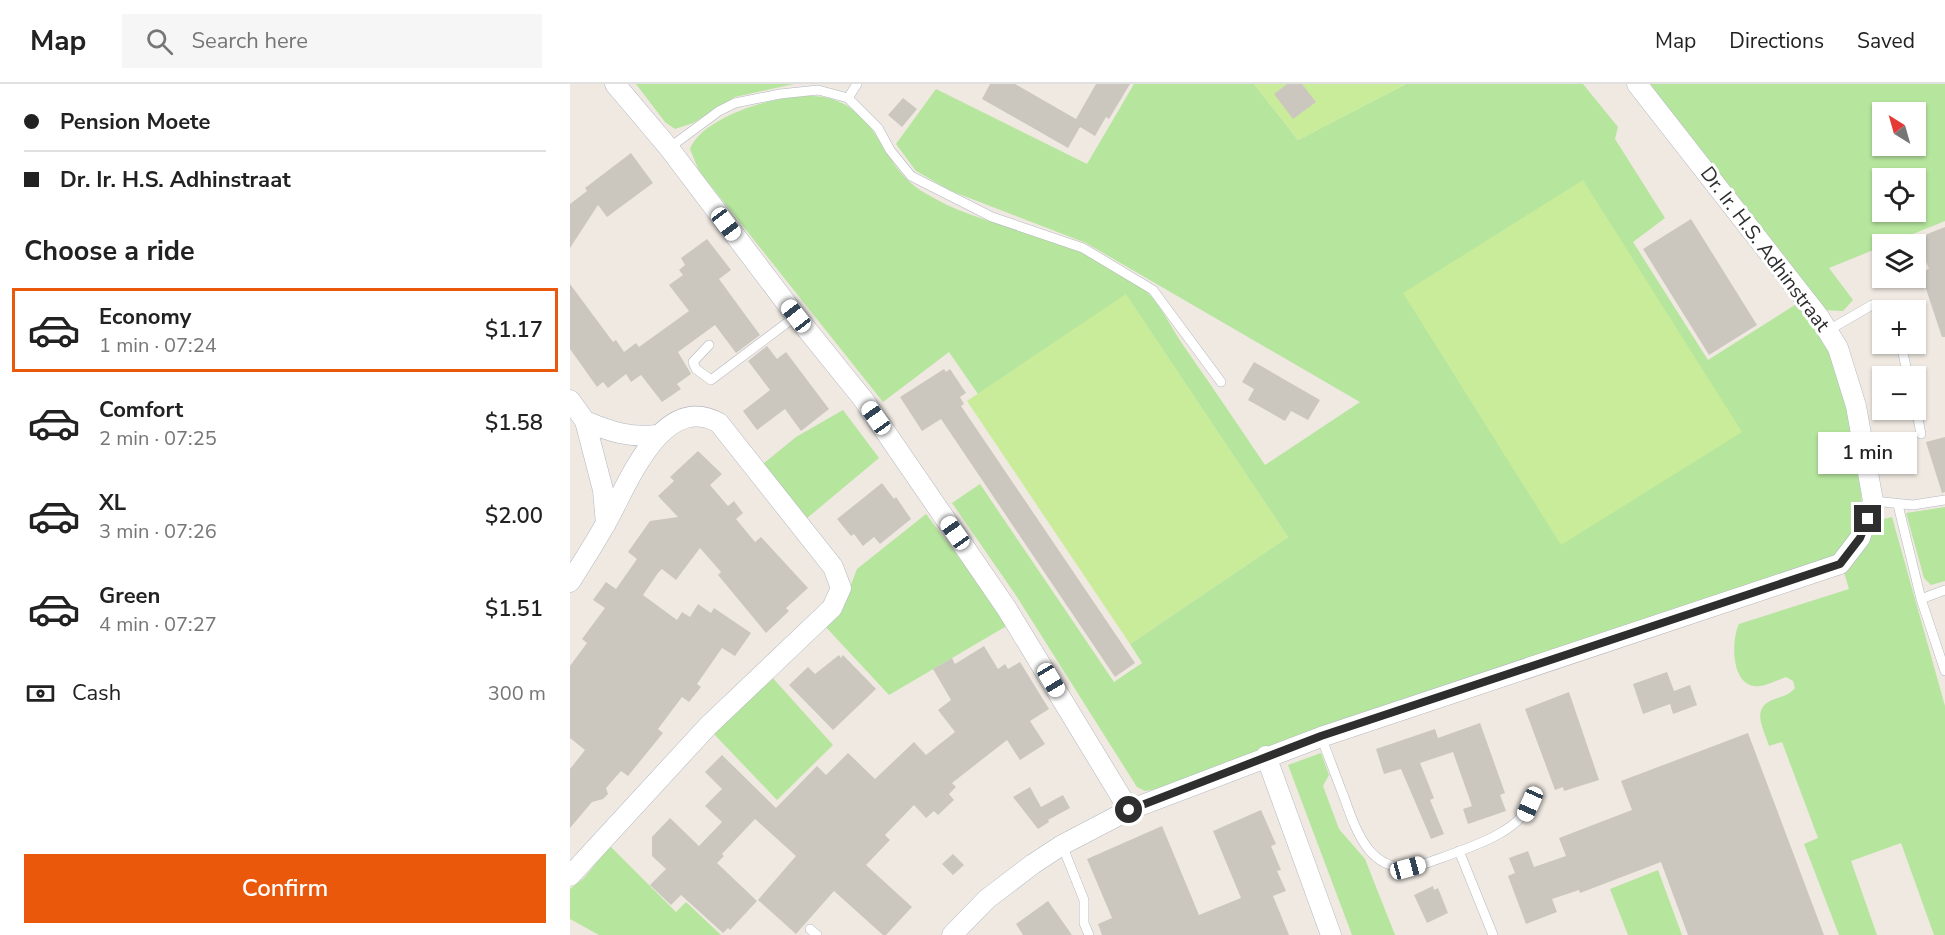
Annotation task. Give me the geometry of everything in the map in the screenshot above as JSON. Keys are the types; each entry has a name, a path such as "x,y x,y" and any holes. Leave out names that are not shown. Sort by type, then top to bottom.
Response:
{"street":[{"path":"615,84 669,148 796,316 863,399 1007,609 1129,810"},
{"name":"Dr. Ir. H.S. Adhinstraat","path":"1321,736 1840,564 1860,538 1872,501 1856,406 1838,348 1637,84"},
{"path":"570,400 585,421 603,490 606,524"},
{"path":"570,582 606,524 644,453 657,435 668,426 696,416 719,423 823,553 839,577 841,588 832,608 708,726 570,876"},
{"path":"585,421 616,434 637,437 657,435"},
{"path":"952,935 987,899 1062,845 1129,810 1321,736"},
{"path":"1266,756 1331,935"}],"lane":[{"path":"848,98 857,84"},
{"path":"669,148 719,111 735,103 780,94 818,90 848,98 878,128 890,150 910,176 992,217 1083,248 1153,290 1221,382"},
{"path":"1827,331 1872,305"},
{"path":"709,345 693,362 696,369 711,380 796,316"},
{"path":"1919,420 1922,434"},
{"path":"1872,501 1898,505 1945,500"},
{"path":"1898,505 1921,599 1945,671"},
{"path":"1921,599 1945,590"},
{"path":"1321,736 1358,836 1378,859 1392,866 1408,868 1459,851 1519,823 1530,804 1528,795"},
{"path":"1062,845 1084,900 1084,923 1089,935"},
{"path":"1459,851 1493,935"}],"green space":[{"path":"636,84 794,84 735,97 693,123 675,129 665,122"},
{"path":"1134,84 1254,84 1298,140 1406,84 1583,84 1618,127 1615,139 1665,218 1633,242 1708,360 1798,303 1835,362 1863,475 1860,523 1837,553 1821,564 1404,700 1157,789 1145,791 1137,787 1015,594 952,503 980,484 1114,682 1142,663 1130,644 1288,537 1126,295 978,394 949,352 883,402 699,171 690,149 699,136 713,124 732,114 775,100 816,96 832,99 849,107 872,129 898,169 925,193 961,211 1078,251 1145,290 1158,305 1265,465 1360,402 1086,243 951,191 916,171 896,144 936,89 1087,164"},
{"path":"1254,84 1406,84 1298,140"},
{"path":"1646,84 1945,84 1945,221 1913,234 1872,234 1872,251 1829,268 1853,300 1843,311 1822,310"},
{"path":"1583,180 1742,432 1561,545 1403,293"},
{"path":"1126,294 1288,537 1130,644 967,401"},
{"path":"843,410 879,458 806,519 763,464 796,437"},
{"path":"1945,507 1945,581 1931,585 1924,578 1906,513"},
{"path":"926,514 1010,624 889,695 824,625 845,600 857,569"},
{"path":"1892,517 1945,706 1945,935 1934,935 1901,843 1851,861 1877,935 1839,935 1804,844 1818,838 1782,742 1769,746 1760,719 1763,707 1767,703 1788,694 1795,688 1793,681 1786,677 1762,686 1746,683 1737,669 1735,660 1736,631 1739,624 1849,589 1843,569 1873,533 1877,521"},
{"path":"771,676 833,745 777,800 713,733"},
{"path":"1321,753 1329,775 1323,786 1339,829 1365,859 1395,935 1352,935 1288,765"},
{"path":"610,846 676,912 686,902 721,935 599,935 570,919 570,889 584,878"},
{"path":"1658,870 1682,935 1628,935 1610,889"}],"building":[{"path":"990,84 1015,84 1076,119 1096,84 1130,84 1109,119 1106,117 1095,136 1080,127 1068,148 982,99"},
{"path":"1287,84 1302,84 1316,102 1293,119 1274,94"},
{"path":"903,98 917,109 902,127 888,115"},
{"path":"631,153 653,183 607,217 598,205 570,248 570,204 587,191 585,188"},
{"path":"1691,219 1757,325 1709,355 1643,249"},
{"path":"1945,227 1945,337 1942,337 1926,288 1926,270 1929,269 1926,261 1926,234"},
{"path":"707,239 731,270 719,279 760,335 736,353 715,325 678,352 691,374 677,384 681,389 662,402 641,375 631,382 626,374 608,388 603,382 597,387 570,349 570,284 613,342 616,340 624,352 636,343 639,347 689,311 669,285 683,275 679,270 685,265 681,258"},
{"path":"767,346 777,359 786,352 829,409 801,431 785,409 757,430 743,411 770,390 748,361"},
{"path":"1254,362 1320,400 1308,420 1291,411 1285,421 1248,400 1254,389 1242,382"},
{"path":"944,369 946,372 950,369 966,393 960,397 964,404 961,406 1135,663 1115,677 941,419 922,431 900,397"},
{"path":"1945,437 1945,492 1942,493 1926,442"},
{"path":"698,451 722,474 710,485 728,506 734,501 743,513 736,519 755,542 761,537 808,588 786,608 789,611 766,633 718,575 721,572 700,548 676,580 662,569 658,573 643,595 677,620 682,612 690,617 698,604 711,613 714,608 751,633 735,656 722,648 697,684 701,687 689,702 682,697 658,729 663,733 628,776 621,771 606,788 608,794 603,799 592,802 570,828 570,769 585,750 570,738 570,666 587,643 582,639 605,608 593,600 606,582 616,589 637,559 628,552 650,521 678,517 658,496 674,481 670,477"},
{"path":"882,483 894,499 896,497 911,519 880,544 874,537 863,546 854,534 851,536 837,519"},
{"path":"984,646 998,669 1005,664 1008,669 1020,662 1049,709 1030,721 1045,744 1020,760 1007,740 952,783 956,787 949,794 954,800 938,815 934,811 926,818 914,805 885,835 890,840 866,865 912,907 886,935 883,935 834,891 796,934 758,900 796,856 755,819 722,854 724,856 717,863 757,901 730,930 728,928 723,933 681,895 671,905 650,885 666,869 652,856 652,837 670,818 699,846 722,822 705,806 722,789 705,772 722,755 776,808 817,766 826,775 848,753 875,779 914,742 926,755 955,732 938,710 951,700 933,669 952,658 955,664"},
{"path":"839,655 841,658 843,655 876,689 833,730 789,685 808,667 815,674"},
{"path":"1667,672 1674,691 1690,685 1697,705 1673,714 1670,704 1643,714 1633,684"},
{"path":"1569,692 1599,780 1564,791 1563,787 1555,790 1525,709"},
{"path":"1480,723 1505,793 1500,795 1506,811 1468,824 1463,809 1472,806 1453,752 1420,763 1434,798 1430,800 1444,834 1431,839 1401,769 1384,774 1376,749 1435,729 1438,738"},
{"path":"1748,733 1824,935 1688,935 1661,862 1580,893 1579,890 1552,899 1557,912 1526,924 1508,876 1515,873 1509,858 1528,851 1534,867 1566,856 1559,838 1632,810 1621,781"},
{"path":"1030,787 1041,807 1063,795 1070,808 1048,820 1049,822 1038,829 1013,797"},
{"path":"1261,810 1276,844 1271,846 1281,870 1277,871 1286,891 1273,896 1289,935 1102,935 1098,924 1112,918 1087,859 1162,826 1199,915 1241,898 1213,831"},
{"path":"953,854 964,865 953,875 942,864"},
{"path":"1433,886 1434,890 1438,888 1448,913 1427,923 1414,895"},
{"path":"1048,901 1072,935 1023,935 1016,924"}],"route":[{"path":"1129,810 1321,736 1840,564 1860,538 1868,519"}]}
